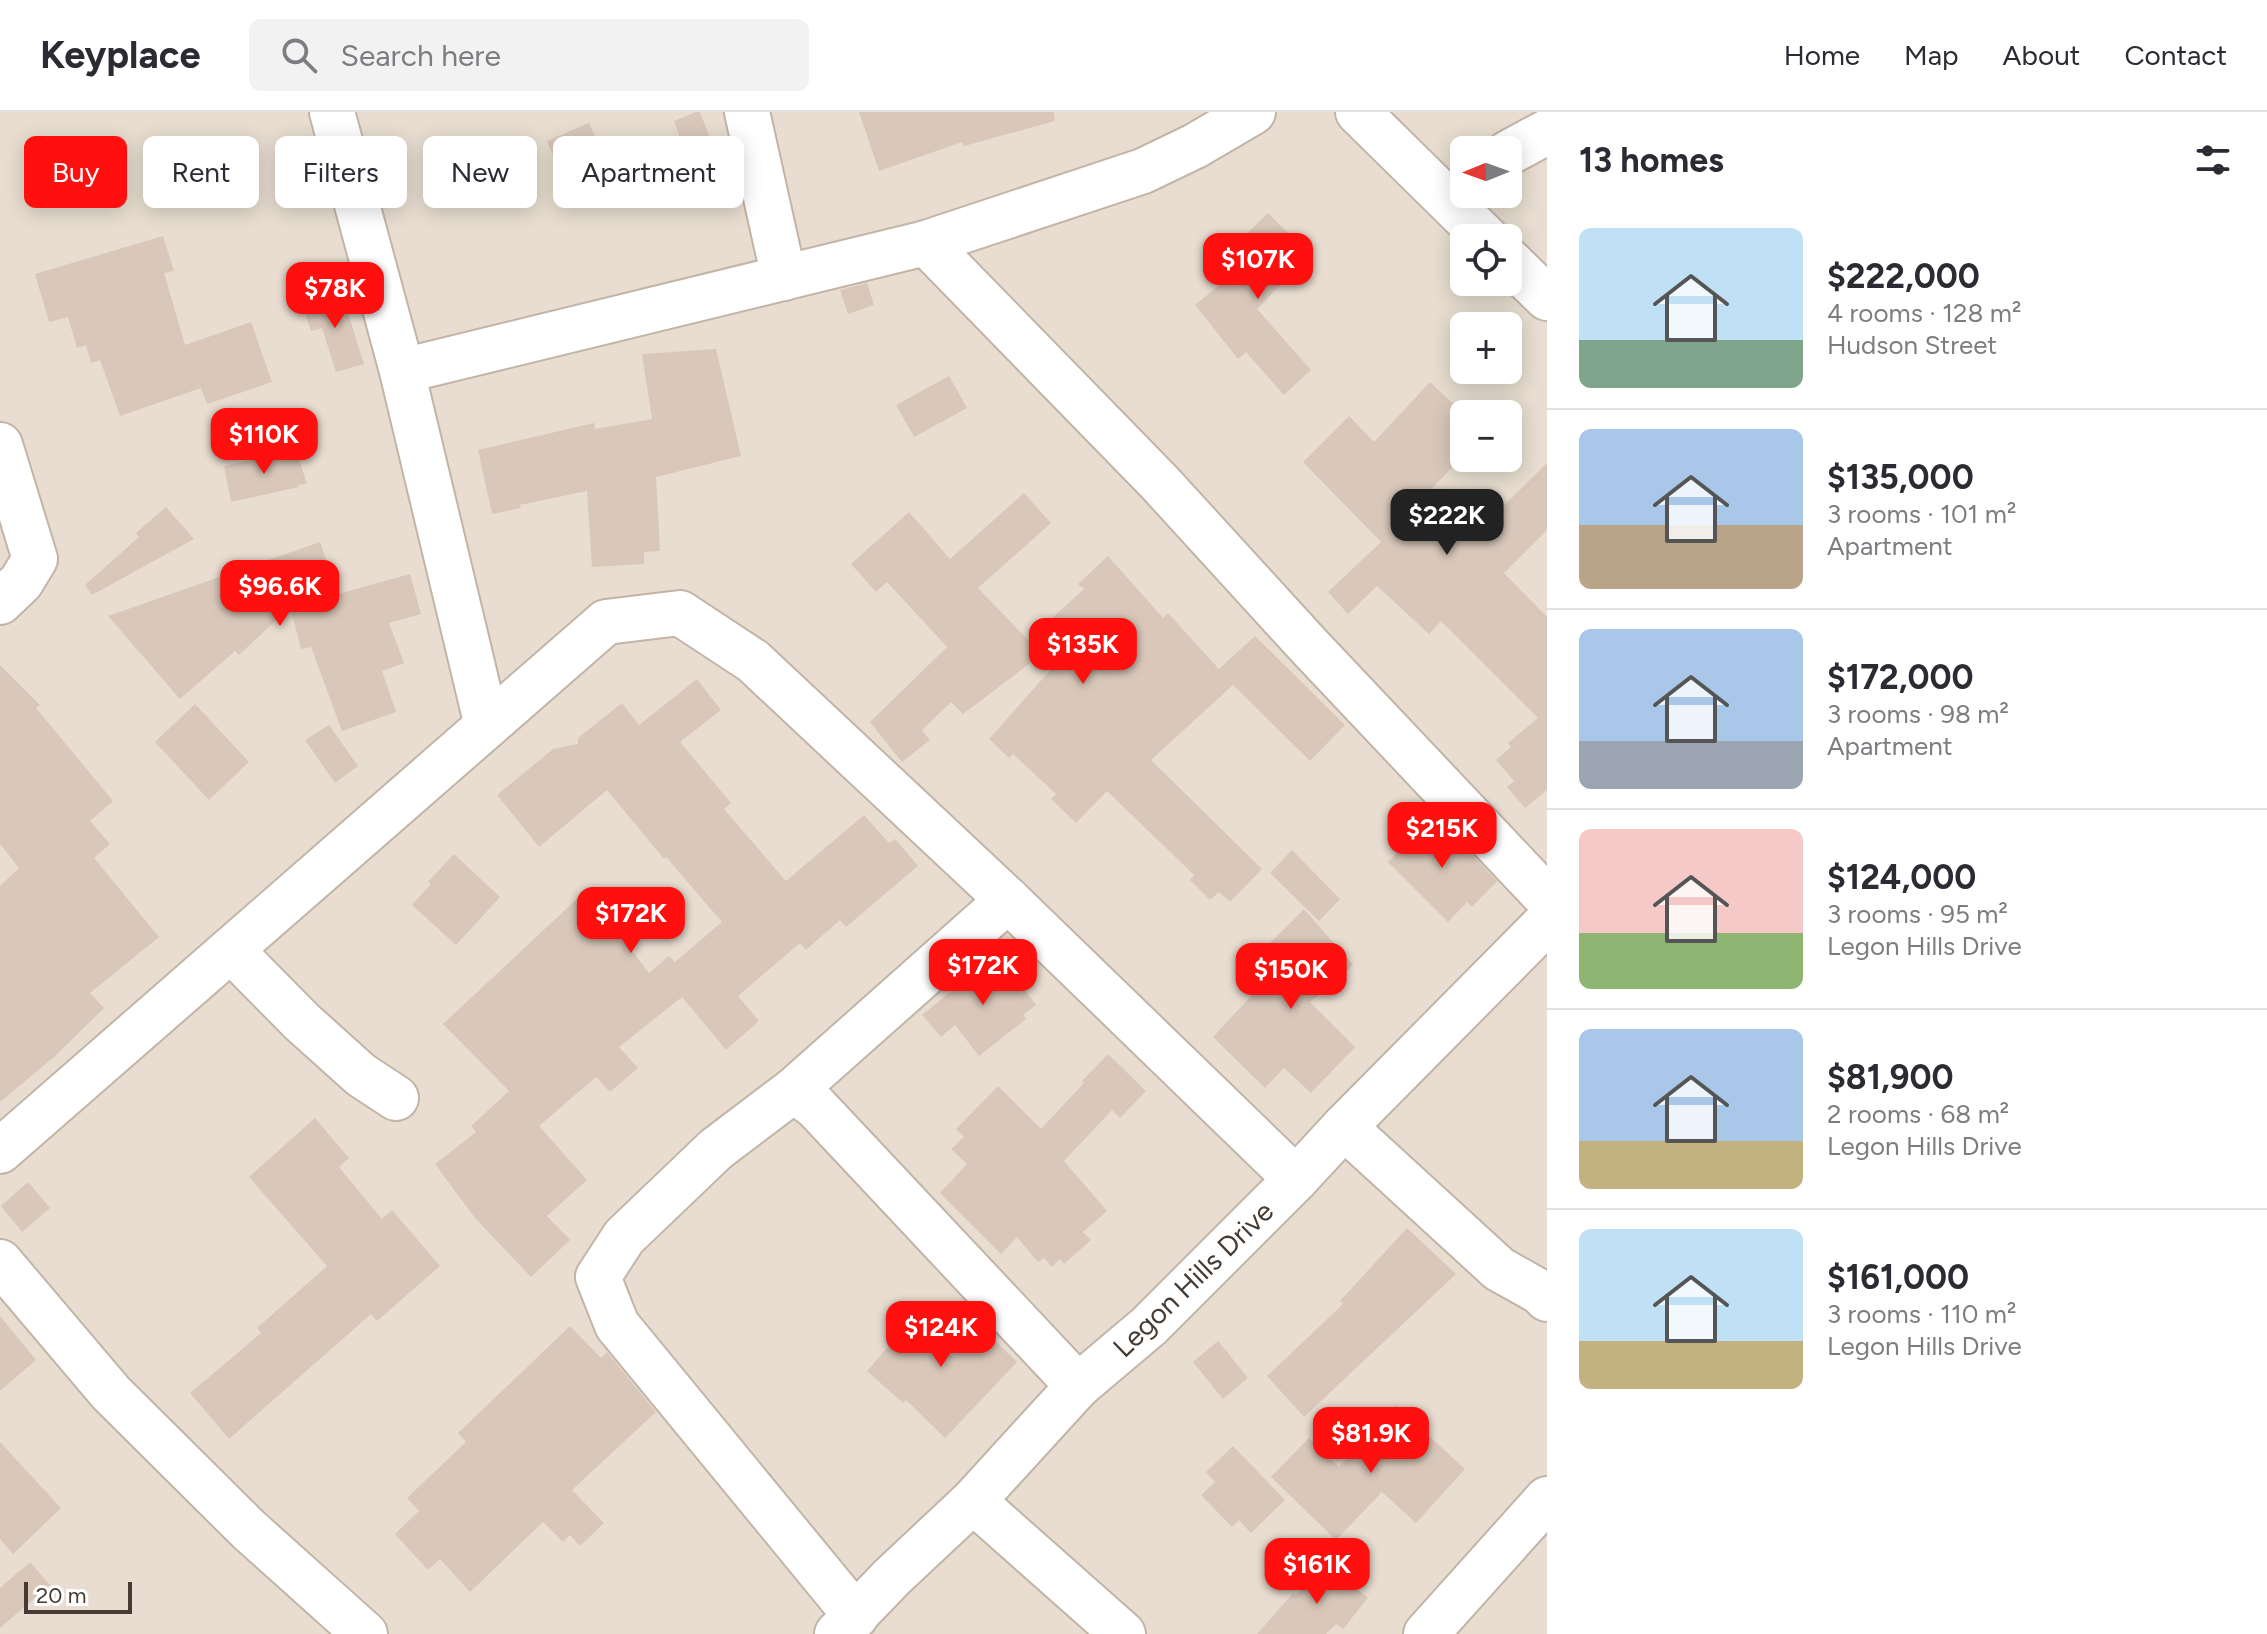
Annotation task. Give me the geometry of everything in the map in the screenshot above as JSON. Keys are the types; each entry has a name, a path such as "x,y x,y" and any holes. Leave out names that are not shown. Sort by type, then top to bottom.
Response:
{"street":[{"path":"332,112 402,371 487,726"},
{"path":"747,112 784,278"},
{"path":"402,371 926,243 1143,171 1195,146 1253,112"},
{"path":"1358,112 1450,183"},
{"path":"1522,145 1547,132"},
{"path":"926,243 1160,483 1547,898"},
{"path":"1522,274 1547,298"},
{"path":"0,445 35,559 21,582 0,602"},
{"path":"0,1151 606,622 680,613 753,661 1008,900 1296,1179"},
{"path":"847,1625 617,1325 598,1277 624,1237 716,1149 794,1090 1008,900"},
{"name":"Legon Hills Drive","path":"847,1625 892,1577 973,1501 1078,1386 1149,1326 1547,922"},
{"path":"231,950 313,1032 361,1075 396,1098"},
{"path":"794,1090 816,1107 1078,1386"},
{"path":"1344,1127 1499,1269 1547,1299"},
{"path":"0,1262 111,1393 249,1530 365,1634"},
{"path":"973,1501 1123,1634"},
{"path":"1426,1634 1544,1509"}],"shaded area":[{"path":"0,112 1547,112 1547,1634 0,1634"}],"building":[{"path":"700,112 709,136 679,136 674,121"},
{"path":"859,112 1054,112 1055,121 964,146 962,142 879,171"},
{"path":"589,123 594,136 559,136"},
{"path":"553,138 553,155 547,141"},
{"path":"1268,213 1310,255 1257,309 1311,370 1284,395 1246,352 1238,359 1195,305 1238,270 1224,256"},
{"path":"163,236 174,271 164,273 185,345 251,322 272,382 207,404 201,388 120,416 100,360 91,363 86,345 77,348 68,317 49,322 35,274"},
{"path":"867,283 874,305 848,314 840,290"},
{"path":"341,291 364,364 336,372 322,328 311,331 302,304"},
{"path":"716,349 741,456 656,477 660,551 644,552 644,564 592,567 587,491 492,514 478,450 594,423 595,429 652,419 642,354"},
{"path":"949,376 967,408 914,437 896,405"},
{"path":"1430,382 1450,401 1450,469 1427,494 1473,536 1547,463 1547,530 1504,573 1547,617 1547,790 1525,808 1507,787 1514,781 1496,760 1511,747 1508,743 1538,718 1441,621 1429,634 1377,586 1348,614 1328,592 1381,542 1303,462 1349,416 1374,442"},
{"path":"296,450 307,484 231,502 224,466"},
{"path":"1024,493 1051,523 978,588 1028,640 1084,589 1078,584 1108,556 1163,618 1168,613 1219,669 1255,636 1345,725 1310,761 1233,685 1151,760 1262,869 1230,902 1219,892 1210,900 1190,880 1194,875 1107,791 1076,823 1051,799 1056,794 1013,754 1009,758 989,739 1053,667 1041,655 963,714 951,702 922,730 930,740 902,762 870,722 947,647 887,582 876,592 851,564 909,512 950,559"},
{"path":"166,507 194,539 92,595 85,585 139,537 136,533"},
{"path":"320,542 338,594 410,574 421,614 389,623 404,663 382,671 396,712 342,731 311,647 301,649 290,607 239,655 235,651 180,699 108,616"},
{"path":"0,665 40,705 36,708 113,801 90,821 110,844 94,858 159,937 90,993 104,1008 54,1057 0,1102 0,886 19,868 0,844"},
{"path":"697,679 721,710 680,742 731,803 724,809 786,881 864,815 889,843 895,839 918,866 846,927 840,920 806,950 800,943 738,996 759,1021 726,1050 682,997 619,1047 638,1068 610,1092 596,1077 539,1126 587,1180 547,1216 570,1240 531,1277 475,1218 435,1164 476,1132 471,1126 509,1091 443,1024 580,896 649,973 669,956 675,962 722,922 607,790 539,847 497,795 553,749 578,744 578,738 622,703 639,725"},
{"path":"195,704 249,762 209,800 155,742"},
{"path":"329,725 358,766 335,783 305,740"},
{"path":"1434,815 1497,881 1472,907 1467,902 1448,922 1388,862"},
{"path":"1292,850 1340,899 1319,921 1270,873"},
{"path":"454,854 500,897 456,945 412,905"},
{"path":"1304,909 1353,965 1310,1002 1355,1047 1311,1093 1284,1068 1265,1088 1213,1037 1279,966 1263,950"},
{"path":"997,954 1036,1005 1023,1015 1026,1019 979,1056 955,1025 941,1037 922,1015"},
{"path":"1108,1054 1146,1091 1120,1118 1112,1110 1064,1161 1107,1211 1083,1232 1091,1240 1064,1264 1060,1259 1052,1267 1044,1258 1038,1262 1017,1237 1001,1254 940,1193 967,1164 951,1149 964,1137 956,1129 998,1086 1041,1129"},
{"path":"315,1118 349,1158 339,1167 382,1219 392,1210 440,1266 377,1321 371,1314 229,1439 190,1393 261,1333 257,1328 327,1266 249,1177"},
{"path":"28,1182 50,1208 22,1232 1,1206"},
{"path":"1407,1228 1456,1274 1304,1417 1267,1376 1343,1304 1340,1301"},
{"path":"927,1302 971,1340 982,1328 1017,1362 945,1438 906,1400 903,1403 867,1371"},
{"path":"0,1316 36,1360 0,1391"},
{"path":"570,1326 601,1358 607,1352 656,1412 572,1490 604,1523 580,1546 570,1535 563,1542 543,1522 470,1592 440,1559 428,1570 395,1534 419,1511 407,1498 466,1442 458,1433"},
{"path":"1218,1341 1248,1378 1223,1399 1193,1362"},
{"path":"1395,1405 1465,1469 1416,1523 1382,1492 1336,1540 1271,1477 1309,1438 1339,1467"},
{"path":"0,1442 61,1508 13,1554 0,1539"},
{"path":"1233,1446 1285,1500 1251,1533 1239,1520 1232,1527 1201,1495 1215,1482 1206,1472"},
{"path":"1323,1561 1368,1598 1343,1629 1336,1624 1326,1634 1257,1634 1293,1593 1296,1595"},
{"path":"30,1562 50,1585 0,1628 0,1588"}]}
